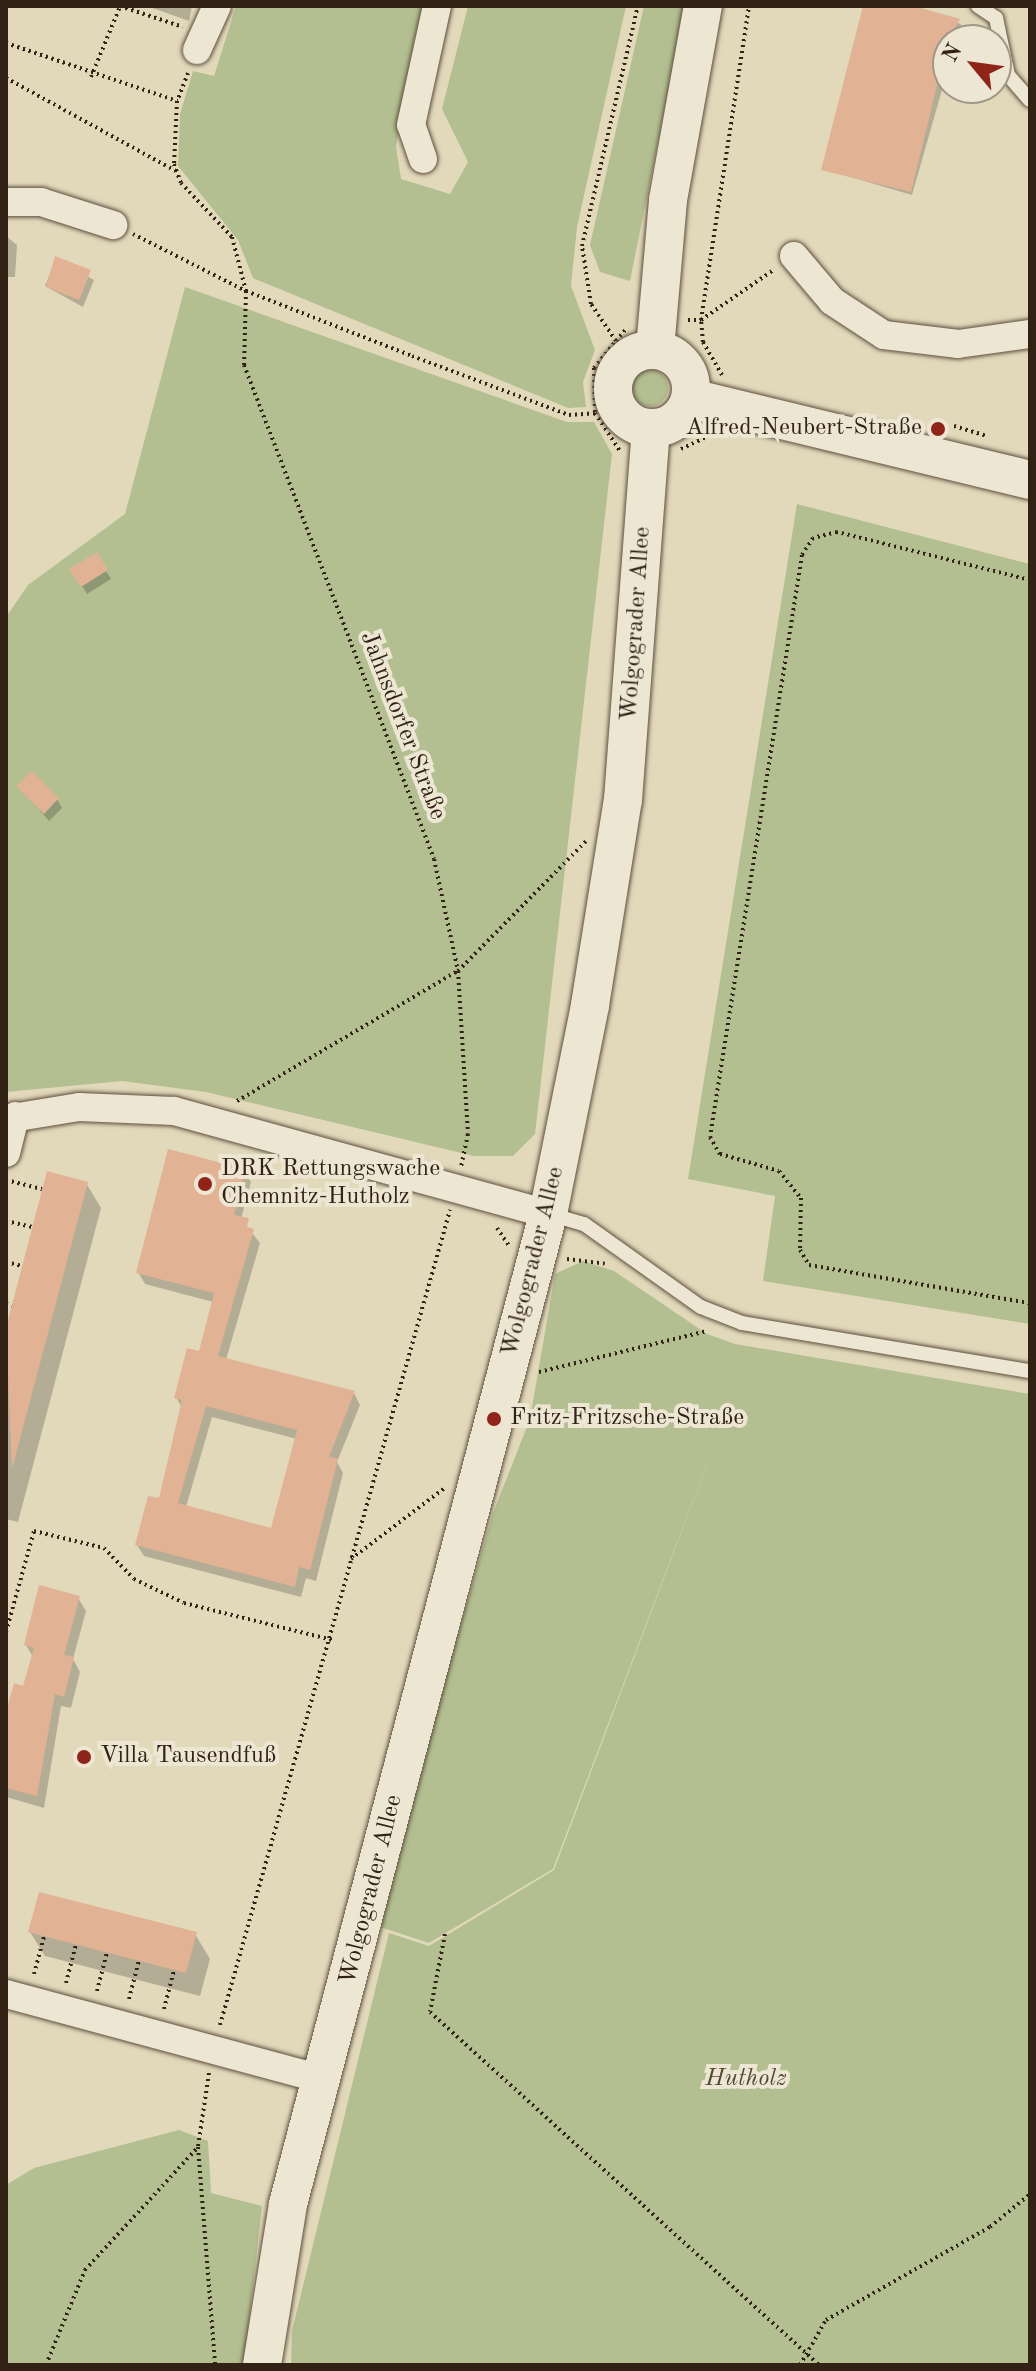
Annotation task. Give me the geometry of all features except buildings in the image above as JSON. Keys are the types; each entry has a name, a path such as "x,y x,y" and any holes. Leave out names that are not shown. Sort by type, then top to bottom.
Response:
{"main road":[{"path":"655,349 668,200 703,6"},
{"path":"712,413 679,360 655,349 621,364 613,387 619,411 649,442 676,420 712,413 1030,480"},
{"name":"Wolgograder Allee","path":"262,2365 288,2204 324,2080 548,1214 623,800 649,442"}],"street":[{"path":"201,42 217,6"},
{"path":"423,159 411,125 437,6"},
{"path":"6,202 41,202 113,225"},
{"path":"794,256 832,301 884,335 958,344 1030,334"},
{"path":"6,1153 11,1117 79,1107 208,1119 457,1201 548,1214"},
{"path":"6,1994 324,2080"}],"lane":[{"path":"978,6 996,18 1008,75 1030,100"},
{"path":"548,1214 584,1224 701,1307 742,1323 1030,1371"}],"path":[{"path":"638,6 582,246 591,304 616,341 594,368 595,413 623,456 649,442"},
{"path":"712,413 724,379 703,342 701,320 749,6"},
{"path":"6,78 177,172 177,101 201,42 120,8 91,77"},
{"path":"6,43 91,77 177,101"},
{"name":"Jahnsdorfer Straße","path":"177,172 232,237 246,291 244,365 434,859 458,971 468,1134 457,1201 350,1560 332,1640 212,2048 198,2147 215,2365"},
{"path":"113,225 246,291 569,415 595,413"},
{"path":"701,320 794,256"},
{"path":"1030,580 837,532 813,538 802,555 710,1137 720,1154 779,1171 801,1198 800,1250 809,1265 1030,1303"},
{"path":"208,1119 458,971 623,800"},
{"path":"6,1180 42,1189"},
{"path":"483,1220 504,1231 512,1257"},
{"path":"6,1221 32,1227"},
{"path":"6,1262 22,1266"},
{"path":"529,1374 707,1331"},
{"path":"350,1560 454,1481"},
{"path":"6,1632 34,1531 104,1548 134,1579 184,1603 332,1640"},
{"path":"445,1934 430,2012 819,2365"},
{"path":"34,1974 44,1936"},
{"path":"66,1983 76,1944"},
{"path":"97,1991 107,1952"},
{"path":"129,1999 139,1960"},
{"path":"164,2009 174,1970"},
{"path":"46,2365 85,2270 198,2147"},
{"path":"800,2365 826,2320 990,2227 1030,2194"}],"green space":[{"path":"236,6 425,6 396,146 401,179 450,194 468,162 442,109 468,6 626,6 577,227 571,286 595,350 583,382 586,407 568,408 253,278 238,240 178,166 180,114 193,71 214,76"},
{"path":"644,6 685,6 630,281 600,272 590,245"},
{"path":"185,287 567,422 594,422 612,454 535,1134 513,1156 474,1156 206,1092 122,1081 6,1092 6,617 28,585 125,514"},
{"path":"650,370 663,375 668,388 663,401 650,406 637,401 632,388 637,375"},
{"path":"797,504 1030,564 1030,1324 763,1281 775,1196 688,1179"},
{"name":"Hutholz","path":"583,1261 614,1271 707,1334 735,1344 1030,1394 1030,2365 291,2365 292,2331 389,1933 429,1946 554,1870 721,1427 553,1869 429,1943 374,1925 493,1513 530,1419 555,1274"},
{"path":"179,2130 208,2141 211,2193 262,2206 244,2365 6,2365 6,2185 34,2168"}],"place":[{"name":"Alfred-Neubert-Straße","path":"938,429"},
{"name":"DRK Rettungswache Chemnitz-Hutholz","path":"205,1184"},
{"name":"Fritz-Fritzsche-Straße","path":"494,1419"},
{"name":"Villa Tausendfuß","path":"84,1757"}]}
